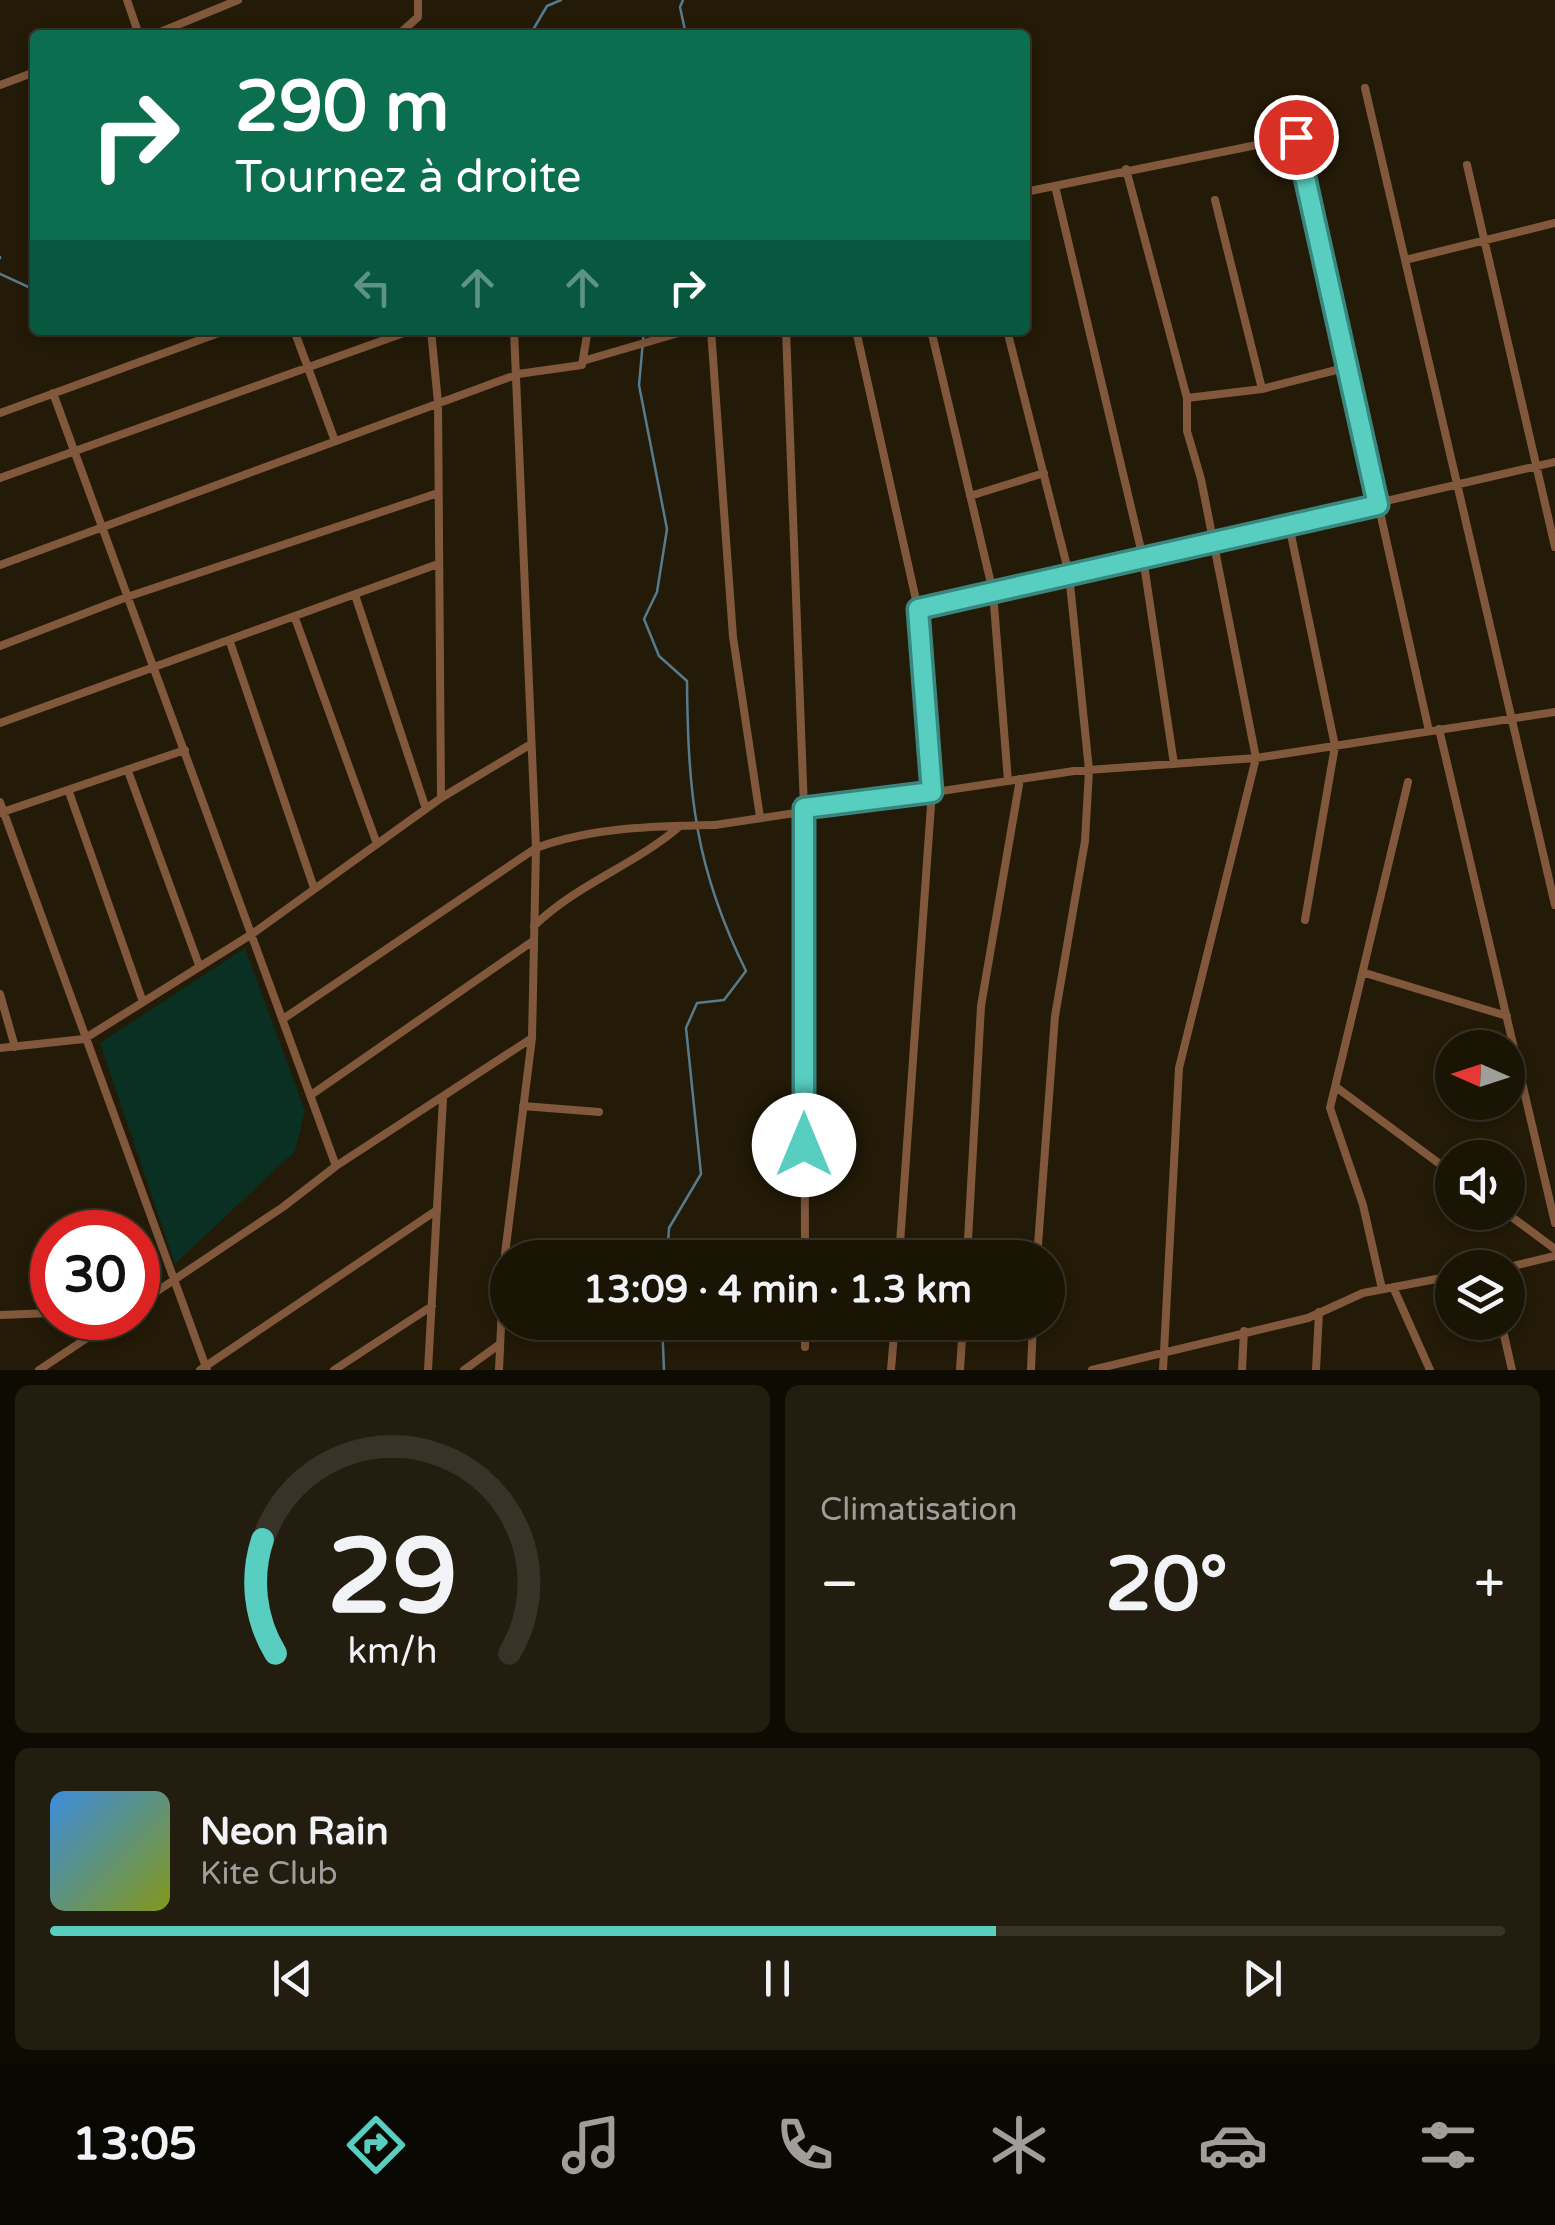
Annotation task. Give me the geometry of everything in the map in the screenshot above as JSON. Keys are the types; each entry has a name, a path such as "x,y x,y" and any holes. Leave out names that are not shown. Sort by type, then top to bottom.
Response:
{"street":[{"path":"127,0 137,30"},
{"path":"165,30 238,0"},
{"path":"404,30 418,17 418,0"},
{"path":"0,85 30,74"},
{"path":"1366,88 1555,905"},
{"path":"1030,191 1126,168 1296,137 1378,505 1555,1223"},
{"path":"1467,165 1555,547"},
{"path":"1126,168 1187,398 1187,431 1214,542 1256,758 1179,1068 1163,1370"},
{"path":"1056,186 1143,558 1174,764"},
{"path":"1215,200 1262,389"},
{"path":"1405,260 1555,223"},
{"path":"0,413 213,335"},
{"path":"296,335 335,441"},
{"path":"0,478 398,335"},
{"path":"431,335 438,403 441,798"},
{"path":"508,1240 532,1038 536,848 514,335"},
{"path":"586,360 588,335"},
{"path":"0,565 518,374 572,368 586,360 672,335"},
{"path":"711,335 733,637 760,817"},
{"path":"786,335 804,808 805,1240"},
{"path":"857,335 918,609 932,792 900,1240"},
{"path":"932,335 993,592 1008,781"},
{"path":"1008,335 1070,574 1089,770 1085,842 1056,1016 1037,1240"},
{"path":"1187,398 1262,389 1348,367"},
{"path":"52,394 336,1166"},
{"path":"918,609 1555,462"},
{"path":"970,496 1044,474"},
{"path":"0,646 126,597 438,494"},
{"path":"1289,525 1335,746 1304,920"},
{"path":"0,723 438,564"},
{"path":"355,596 426,809"},
{"path":"295,618 376,844"},
{"path":"230,642 314,888"},
{"path":"283,1018 536,848 576,833 760,817 1089,770 1256,758 1555,712"},
{"path":"0,1048 84,1039 252,934 441,798 531,744"},
{"path":"2,813 185,750"},
{"path":"128,771 199,965"},
{"path":"968,1240 981,1006 1020,779"},
{"path":"1382,1289 1364,1206 1330,1108 1366,974 1408,782"},
{"path":"69,792 144,1002"},
{"path":"0,802 204,1369 437,1210"},
{"path":"534,926 562,900 653,850 680,826"},
{"path":"311,1095 533,941"},
{"path":"1366,974 1507,1016"},
{"path":"0,994 15,1047"},
{"path":"160,1289 283,1207 336,1166 532,1038"},
{"path":"1336,1088 1435,1161"},
{"path":"428,1370 443,1099"},
{"path":"523,1106 599,1112"},
{"path":"1525,1228 1555,1252"},
{"path":"1525,1262 1555,1252"},
{"path":"1092,1370 1320,1312 1382,1289 1435,1279"},
{"path":"1393,1287 1430,1370"},
{"path":"334,1370 432,1306"},
{"path":"1316,1370 1320,1312"},
{"path":"0,1315 30,1314"},
{"path":"1242,1370 1244,1332"},
{"path":"40,1370 84,1340"},
{"path":"499,1370 500,1340"},
{"path":"805,1340 805,1347"},
{"path":"892,1370 894,1340"},
{"path":"960,1370 962,1340"},
{"path":"1031,1370 1032,1340"},
{"path":"1505,1340 1512,1370"},
{"path":"464,1370 500,1344"}],"green space":[{"path":"245,948 305,1111 295,1151 175,1264 160,1210 157,1210 100,1043"}],"waterway":[{"path":"533,30 547,6 561,0"},
{"path":"683,0 680,7 685,30"},
{"path":"0,274 30,288"},
{"path":"644,335 639,385 667,529 657,592 644,619 659,656 687,681 689,760 698,830 715,898 746,971 724,1000 697,1003 686,1028 701,1174 669,1228 668,1240"},
{"path":"663,1340 664,1370"}],"route":[{"path":"804,1145 804,808 932,792 918,609 1378,505 1296,137"}]}
